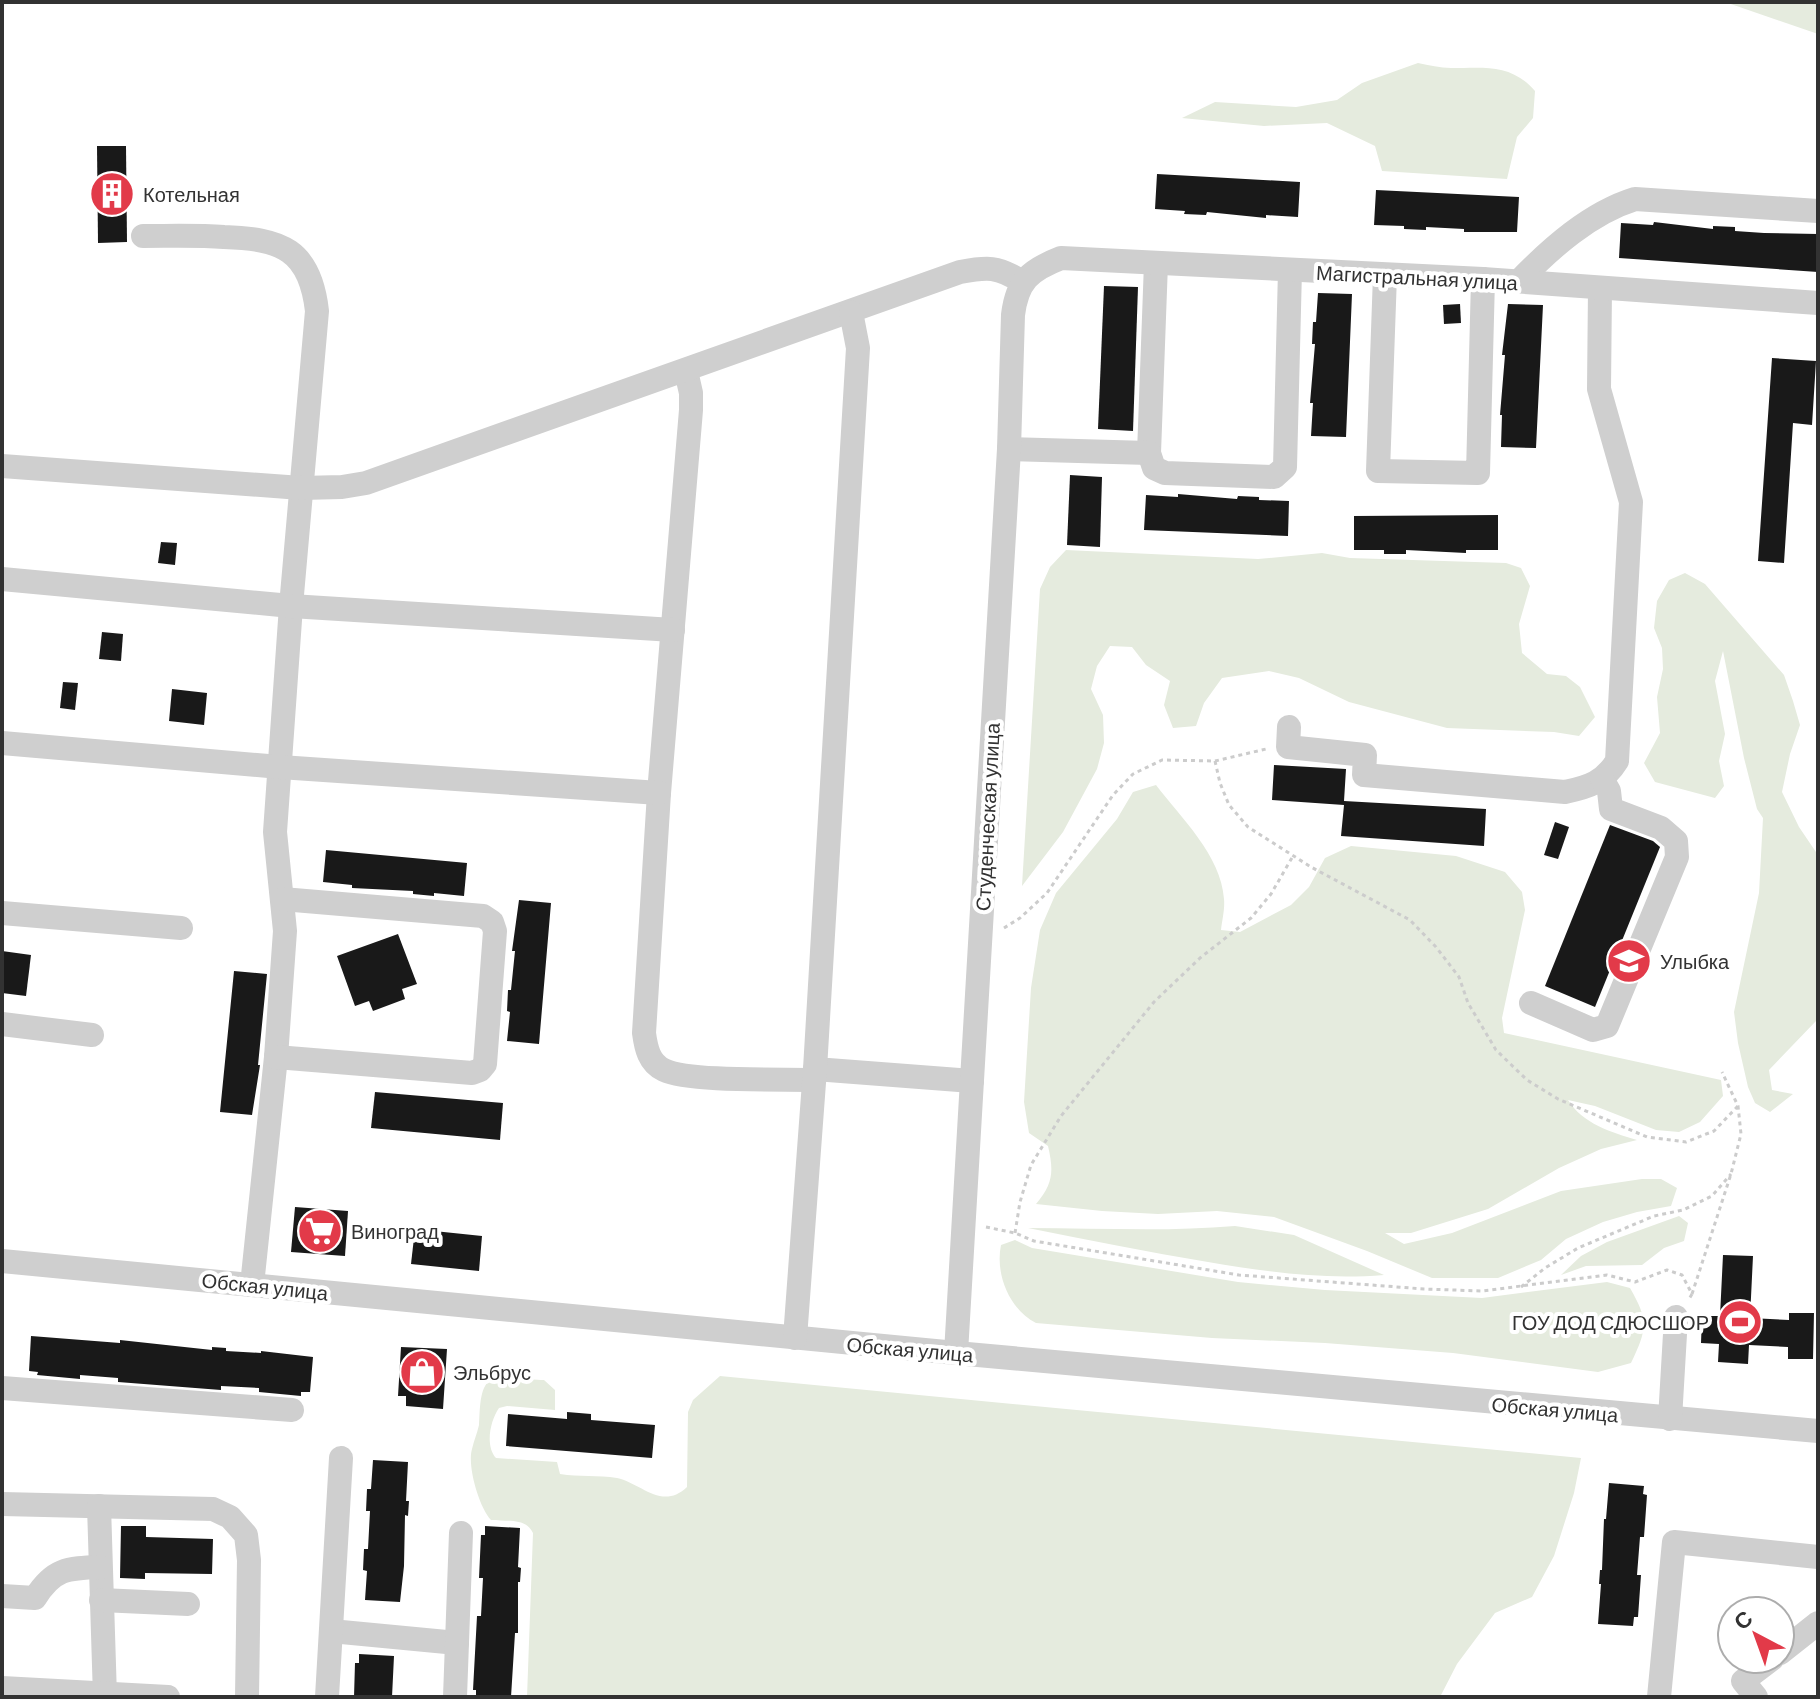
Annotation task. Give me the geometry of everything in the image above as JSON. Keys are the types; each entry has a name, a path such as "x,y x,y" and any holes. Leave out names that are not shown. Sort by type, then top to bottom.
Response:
{"street":[{"path":"1519,281 1552,248 1618,205 1635,199 1818,211"},
{"path":"143,236 258,238 277,243 296,257 307,271 314,288 317,311 275,832 285,931 276,1057 252,1285"},
{"name":"Магистральная улица","path":"1022,282 1041,266 1061,258 1519,281 1818,303"},
{"path":"1156,263 1149,453 1154,468 1165,473 1274,477 1285,467 1290,270"},
{"path":"2,466 301,488 366,483 960,272 982,268 1003,270 1022,282"},
{"path":"1385,275 1378,471 1478,473 1483,279"},
{"name":"Студенческая улица","path":"956,1353 1009,449 1013,315 1022,282"},
{"path":"1288,737 1365,755 1364,775 1565,792 1592,786 1607,777 1617,761 1631,502 1599,389 1600,288"},
{"path":"795,1338 858,348 851,312"},
{"path":"686,371 691,410 659,793 644,1033 646,1050 653,1062 664,1070 687,1075 814,1074 972,1081"},
{"path":"1009,449 1149,453"},
{"path":"2,579 291,606 673,630"},
{"path":"2,743 280,767 659,793"},
{"path":"1531,1003 1593,1030 1607,1026 1677,857 1676,841 1661,828 1611,809 1609,791 1602,779"},
{"path":"276,1057 472,1073 480,1070 485,1064 495,931 492,922 483,916 282,899"},
{"path":"2,913 181,928"},
{"path":"2,1024 92,1035"},
{"name":"Обская улица","path":"2,1261 795,1338 1818,1431"},
{"path":"1670,1419 1676,1317"},
{"path":"2,1388 292,1410"},
{"path":"327,1697 341,1458"},
{"path":"2,1504 213,1509 230,1517 246,1535 249,1560 247,1697"},
{"path":"99,1506 105,1695"},
{"path":"455,1697 461,1533"},
{"path":"1659,1697 1674,1542 1818,1557"},
{"path":"2,1596 35,1598 47,1579 71,1568 100,1567"},
{"path":"101,1600 188,1604"},
{"path":"1796,1640 1818,1623"},
{"path":"331,1631 457,1643"},
{"path":"1751,1675 1743,1681 1756,1697"},
{"path":"2,1688 168,1697"}],"path":[{"path":"980,942 1020,918 1047,893 1113,795 1133,774 1162,760 1215,761 1268,748 1288,737"},
{"path":"1215,761 1229,805 1248,827 1293,856 1410,920 1459,977 1468,1003 1496,1050 1527,1080 1558,1099 1647,1137 1686,1142 1714,1131 1738,1106"},
{"path":"1015,1233 1031,1165 1061,1116 1154,1002 1200,958 1251,918 1271,894 1293,856"},
{"path":"1676,1317 1692,1294 1741,1134 1738,1106 1722,1072"},
{"path":"1521,1287 1578,1248 1654,1216 1683,1210 1712,1196 1731,1174"},
{"path":"963,1222 1015,1233 1034,1241 1239,1275 1482,1291 1607,1275 1635,1282 1667,1270 1682,1275 1692,1294"}],"shaded area":[{"path":"1725,2 1818,2 1818,34"},
{"path":"1418,63 1443,68 1507,71 1535,91 1533,118 1517,137 1507,179 1382,171 1375,146 1327,123 1264,126 1182,118 1215,102 1296,107 1337,100 1362,83"},
{"path":"1066,550 1258,559 1322,553 1350,558 1506,563 1521,568 1530,586 1519,624 1522,653 1547,674 1566,676 1580,687 1595,717 1579,736 1554,732 1447,728 1349,702 1299,678 1269,671 1222,678 1204,703 1196,726 1173,728 1164,705 1170,681 1146,665 1132,647 1110,646 1097,666 1091,689 1103,715 1104,743 1097,769 1063,832 1022,886 1040,589 1050,567"},
{"path":"1685,573 1705,584 1784,675 1800,725 1782,792 1799,827 1818,855 1818,1009 1816,1021 1769,1070 1772,1090 1793,1094 1770,1112 1755,1103 1748,1087 1734,1012 1759,893 1763,818 1757,809 1744,758 1723,651 1715,681 1725,734 1719,761 1724,786 1715,798 1655,782 1644,763 1660,733 1657,697 1663,669 1662,648 1654,628 1657,601 1669,580"},
{"path":"1156,785 1198,838 1216,867 1224,899 1221,930 1240,932 1291,905 1309,887 1325,858 1351,846 1456,856 1505,872 1522,892 1525,910 1502,1018 1504,1033 1721,1080 1723,1096 1700,1122 1679,1132 1656,1130 1595,1106 1568,1100 1590,1121 1637,1140 1601,1149 1559,1168 1488,1209 1411,1233 1385,1233 1404,1244 1452,1233 1561,1191 1642,1179 1661,1179 1677,1188 1671,1206 1603,1222 1566,1239 1541,1260 1498,1278 1432,1278 1274,1217 1217,1211 1158,1214 1102,1211 1036,1204 1049,1184 1051,1171 1048,1146 1029,1133 1024,1102 1031,988 1040,930 1056,893 1117,819 1133,792"},
{"path":"1679,1216 1688,1223 1684,1241 1664,1248 1642,1265 1586,1266 1561,1275 1581,1256 1607,1242"},
{"path":"1235,1226 1294,1235 1384,1275 1318,1276 1252,1269 1028,1228 1157,1229"},
{"path":"1015,1240 1032,1248 1238,1282 1325,1290 1482,1298 1607,1282 1630,1288 1643,1317 1643,1333 1631,1363 1598,1372 1453,1353 1036,1323 1011,1300 1002,1279 1001,1245"},
{"path":"720,1376 1581,1458 1574,1493 1554,1556 1532,1597 1495,1613 1457,1664 1440,1697 527,1697 533,1533 521,1522 491,1520 478,1496 471,1456 485,1386 492,1380 507,1378 544,1380 555,1390 555,1410 499,1408 490,1433 496,1458 557,1462 560,1474 617,1478 660,1496 669,1496 687,1487 688,1412 693,1400"}],"building":[{"name":"Котельная","path":"97,146 126,146 127,242 98,243"},
{"path":"1157,174 1300,182 1298,217 1266,215 1266,218 1207,212 1206,215 1184,214 1185,211 1155,209"},
{"path":"1376,190 1519,197 1517,232 1464,232 1464,229 1426,227 1426,230 1374,225"},
{"path":"1654,222 1713,229 1713,226 1735,227 1735,231 1818,234 1818,272 1619,258 1621,223 1653,225"},
{"path":"1104,286 1138,287 1133,431 1098,429"},
{"path":"1318,293 1352,294 1346,437 1311,436 1313,322 1316,322"},
{"path":"1460,304 1461,323 1444,324 1443,305"},
{"path":"1508,304 1543,305 1536,448 1501,447 1505,355 1502,355"},
{"path":"1772,358 1816,361 1812,425 1793,423 1784,563 1758,561"},
{"path":"1070,475 1102,477 1100,547 1067,545"},
{"path":"1178,494 1289,501 1288,536 1144,530 1146,495 1178,497"},
{"path":"1498,515 1498,550 1466,550 1466,553 1406,550 1406,554 1384,554 1384,550 1354,550 1354,516"},
{"path":"161,542 177,543 175,565 158,563"},
{"path":"102,632 123,634 121,661 99,659"},
{"path":"63,682 78,683 75,710 60,708"},
{"path":"172,689 207,693 204,725 169,721"},
{"path":"1274,765 1346,769 1344,801 1486,809 1484,846 1341,836 1344,805 1272,800"},
{"path":"1555,822 1569,827 1558,859 1544,855"},
{"path":"1610,825 1653,841 1660,847 1595,1007 1545,986"},
{"path":"326,850 467,863 464,896 352,888 352,885 323,882"},
{"path":"519,900 551,903 539,1044 507,1041 510,1012 507,1011 508,990 511,990 515,951 512,951"},
{"path":"398,934 417,984 402,989 405,999 373,1011 369,1001 355,1006 337,956"},
{"path":"2,951 31,955 26,996 2,993"},
{"path":"234,971 267,974 260,1065 252,1115 220,1112"},
{"path":"375,1092 503,1103 500,1140 371,1128"},
{"name":"Виноград","path":"295,1207 348,1211 345,1256 291,1252"},
{"path":"415,1229 482,1236 479,1271 411,1264"},
{"path":"1723,1255 1753,1256 1750,1318 1789,1320 1789,1313 1814,1313 1813,1359 1788,1359 1788,1347 1749,1345 1748,1364 1718,1362 1719,1344 1701,1343 1702,1316 1720,1316"},
{"path":"31,1336 120,1343 120,1340 313,1357 310,1392 301,1392 301,1396 259,1392 259,1388 221,1386 221,1390 118,1382 118,1378 80,1375 80,1379 37,1375 38,1372 29,1371"},
{"name":"Эльбрус","path":"401,1347 447,1349 443,1409 406,1406 406,1396 398,1396"},
{"path":"567,1412 591,1414 591,1420 655,1425 652,1458 506,1446 508,1414 567,1419"},
{"path":"373,1460 408,1462 406,1501 409,1501 408,1516 405,1515 400,1602 365,1600 367,1571 363,1570 364,1549 368,1549 370,1511 366,1511 367,1489 371,1489"},
{"path":"1609,1483 1644,1486 1643,1494 1647,1495 1637,1575 1641,1575 1638,1617 1634,1617 1633,1626 1598,1624"},
{"path":"121,1526 146,1526 146,1537 213,1539 212,1574 145,1573 145,1579 120,1578"},
{"path":"485,1526 520,1528 518,1633 515,1633 511,1697 476,1697 476,1690 473,1690 477,1616 481,1616 483,1578 479,1578 481,1535 485,1535"},
{"path":"359,1654 394,1656 392,1697 354,1697 355,1663 359,1663"}],"place":[{"name":"Котельная","path":"112,194"},
{"name":"Улыбка","path":"1629,961"},
{"name":"Виноград","path":"320,1231"},
{"name":"ГОУ ДОД СДЮСШОР","path":"1740,1322"},
{"name":"Эльбрус","path":"422,1372"}]}
